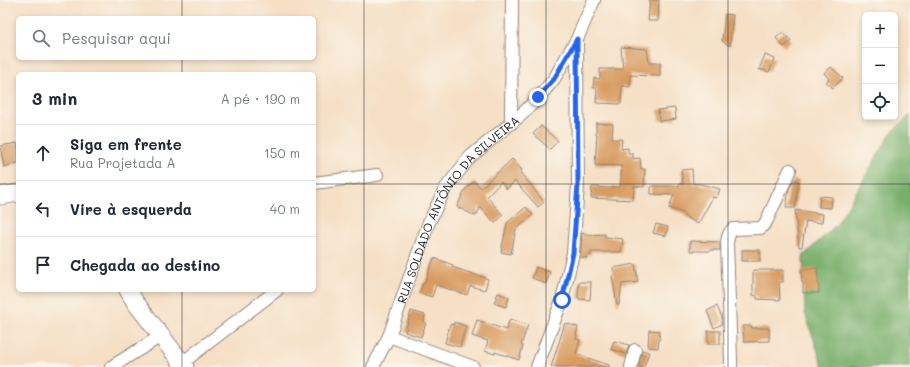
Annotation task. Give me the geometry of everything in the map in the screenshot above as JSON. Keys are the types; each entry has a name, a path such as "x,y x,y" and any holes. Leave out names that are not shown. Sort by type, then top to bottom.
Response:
{"street":[{"path":"511,123 512,0"},
{"name":"RUA SOLDADO ANTÔNIO DA SILVEIRA","path":"373,367 389,336 429,222 445,189 470,157 511,123 554,79 577,39 594,0"},
{"path":"537,367 562,300 573,253 578,185 577,39"},
{"path":"731,367 727,243 729,232 732,229 761,228 766,222 790,170"},
{"path":"316,183 377,175"},
{"path":"0,196 16,193"},
{"path":"129,292 135,302 184,365 275,292"},
{"path":"111,367 161,336"},
{"path":"389,336 472,367"},
{"path":"630,367 635,350"}],"green space":[{"path":"910,115 910,367 823,367 805,313 803,256 837,224 891,133"}],"building":[{"path":"650,0 659,0 658,21 648,21"},
{"path":"725,14 733,15 730,46 722,41"},
{"path":"783,32 791,41 784,47 776,38"},
{"path":"621,47 647,49 649,63 660,63 660,76 630,75 630,87 622,86 621,104 596,103 597,88 593,88 594,78 600,79 600,69 623,69"},
{"path":"765,55 775,59 769,72 759,69"},
{"path":"831,67 843,78 833,88 826,82 829,79 824,73"},
{"path":"675,108 676,119 659,121 658,110"},
{"path":"596,123 613,124 612,139 622,139 621,149 628,148 628,154 633,154 633,159 640,158 641,169 645,169 644,187 634,186 633,200 591,198 592,187 620,187 622,166 595,165 597,134"},
{"path":"541,126 558,141 550,149 533,134"},
{"path":"16,143 16,164 4,167 0,146"},
{"path":"512,159 522,170 520,172 544,202 538,207 515,181 507,189 501,182 487,197 503,215 495,223 480,207 477,215 475,216 457,207 464,191 474,181 481,188"},
{"path":"692,169 693,184 700,184 720,189 717,198 713,197 698,224 684,216 685,214 669,208 674,195 651,194 651,186 679,186 679,184 683,184 681,170"},
{"path":"794,180 799,181 795,208 786,208 789,189"},
{"path":"820,196 832,197 831,208 819,207"},
{"path":"526,207 533,215 516,229 511,254 501,252 507,223"},
{"path":"795,210 823,214 822,223 806,221 802,247 799,247"},
{"path":"656,224 668,227 666,236 653,233"},
{"path":"582,233 590,235 605,234 605,237 623,239 621,252 591,252 591,255 587,255 587,258 580,257"},
{"path":"690,241 720,242 720,250 690,251"},
{"path":"742,250 760,250 760,261 742,261"},
{"path":"434,258 453,265 452,267 488,279 485,290 470,286 467,295 436,285 432,297 419,293"},
{"path":"635,264 638,282 622,284 619,305 617,305 612,276 614,276 613,268"},
{"path":"536,267 550,272 546,284 532,278"},
{"path":"817,268 819,293 803,293 801,270"},
{"path":"753,270 783,270 783,282 779,282 780,300 757,299 757,296 753,295"},
{"path":"579,282 591,282 590,300 578,299"},
{"path":"498,293 509,297 506,307 494,303"},
{"path":"717,306 722,318 722,324 714,328 707,311"},
{"path":"411,311 425,315 424,322 426,323 421,337 405,332"},
{"path":"510,319 528,325 521,345 523,346 519,360 495,352 495,354 485,351 488,341 472,336 477,320 506,330"},
{"path":"454,322 466,326 460,347 445,343 450,324 454,325"},
{"path":"565,323 578,327 576,339 580,340 576,354 609,365 609,367 551,367"},
{"path":"743,326 752,326 752,328 769,328 769,341 744,342"},
{"path":"649,330 660,331 658,348 648,347"},
{"path":"708,331 720,331 720,344 708,344"},
{"path":"614,341 629,345 626,354 611,349"},
{"path":"642,350 649,352 644,367 639,367"}],"route":[{"path":"538,97 554,79 577,39 578,185 573,253 562,300"}]}
